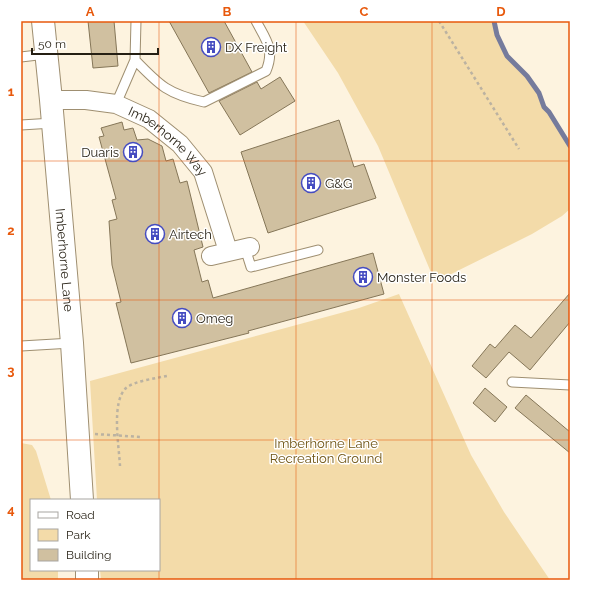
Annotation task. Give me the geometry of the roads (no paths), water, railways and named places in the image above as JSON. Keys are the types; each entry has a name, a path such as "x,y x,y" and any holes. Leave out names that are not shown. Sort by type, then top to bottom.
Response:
{"street":[{"name":"Imberhorne Lane","path":"43,21 52,100 72,343 82,499"},
{"name":"Imberhorne Way","path":"52,100 86,100 116,104 149,119 180,144 203,172 219,254 248,247"}],"lane":[{"path":"116,104 135,60 136,21"},
{"path":"135,60 160,86 184,98 204,102 266,71 270,62 271,49 256,21"},
{"path":"21,57 46,54"},
{"path":"21,126 53,123"},
{"path":"248,247 251,267 318,250"},
{"path":"21,346 72,343"},
{"path":"512,382 570,384"}],"waterway":[{"path":"494,21 497,35 507,56 527,76 539,93 544,107 549,112 570,146"}],"place":[{"name":"DX Freight","path":"211,47"},
{"name":"Duaris","path":"133,152"},
{"name":"G&G","path":"311,183"},
{"name":"Airtech","path":"155,234"},
{"name":"Monster Foods","path":"363,277"},
{"name":"Omeg","path":"182,318"}],"park label":[{"name":"Imberhorne Lane Recreation Ground","path":"326,450"}]}
